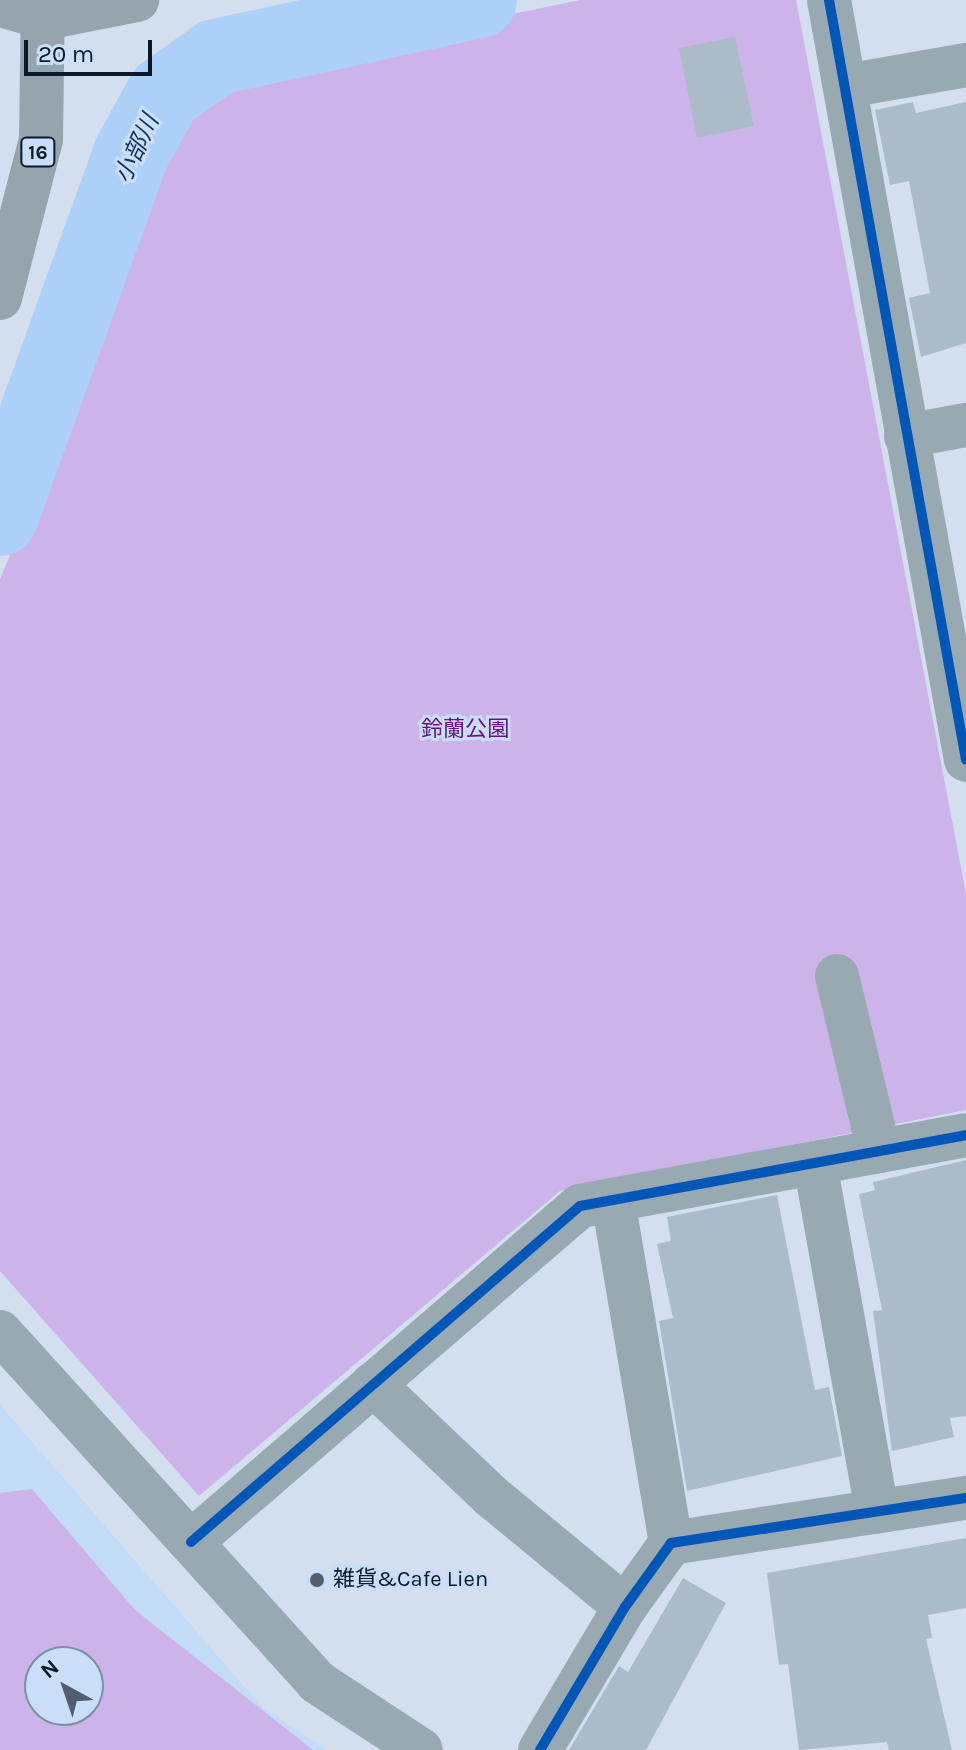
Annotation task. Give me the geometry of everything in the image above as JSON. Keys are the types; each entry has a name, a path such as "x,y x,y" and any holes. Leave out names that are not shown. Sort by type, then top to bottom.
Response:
{"main road":[{"path":"0,5 45,9 137,0"},
{"name":"16","path":"0,298 41,139 45,9"}],"street":[{"path":"831,10 966,760"},
{"path":"846,86 966,65"},
{"path":"906,436 966,425"},
{"path":"837,976 879,1151"},
{"path":"191,1542 580,1206 966,1135"},
{"path":"815,1163 877,1512"},
{"path":"540,1750 625,1607 671,1543 613,1200"},
{"path":"0,1332 317,1682 421,1750"},
{"path":"373,1384 491,1496 625,1607"},
{"path":"671,1543 966,1498"}],"shaded area":[{"path":"0,1405 263,1708 327,1750 0,1750"}],"green space":[{"name":"鈴蘭公園","path":"580,0 796,0 966,894 966,1110 560,1191 199,1496 0,1271 0,579 47,465 147,163 177,107 229,73"},
{"path":"32,1489 135,1610 313,1750 0,1750 0,1493"}],"building":[{"path":"735,37 754,126 697,138 679,48"},
{"path":"913,102 916,113 966,102 966,343 921,357 909,298 930,293 909,181 890,185 875,110"},
{"path":"966,1160 966,1416 950,1418 954,1437 892,1451 873,1311 882,1310 859,1194 875,1190 873,1182"},
{"path":"777,1195 815,1390 829,1387 842,1456 687,1491 659,1321 673,1318 657,1244 671,1241 667,1217"},
{"path":"966,1538 966,1608 928,1615 932,1638 926,1639 952,1750 889,1750 887,1742 799,1750 788,1664 779,1665 767,1573"},
{"path":"683,1578 726,1603 646,1750 569,1750 619,1666 628,1672"}],"waterway":[{"name":"小部川","path":"0,518 131,154 164,94 216,57 479,0"}],"cycle path":[{"path":"829,0 966,760"},
{"path":"191,1542 580,1206 966,1135"},
{"path":"540,1750 625,1607 671,1543 966,1498"}],"place":[{"name":"雑貨&Cafe Lien","path":"317,1580"}]}
